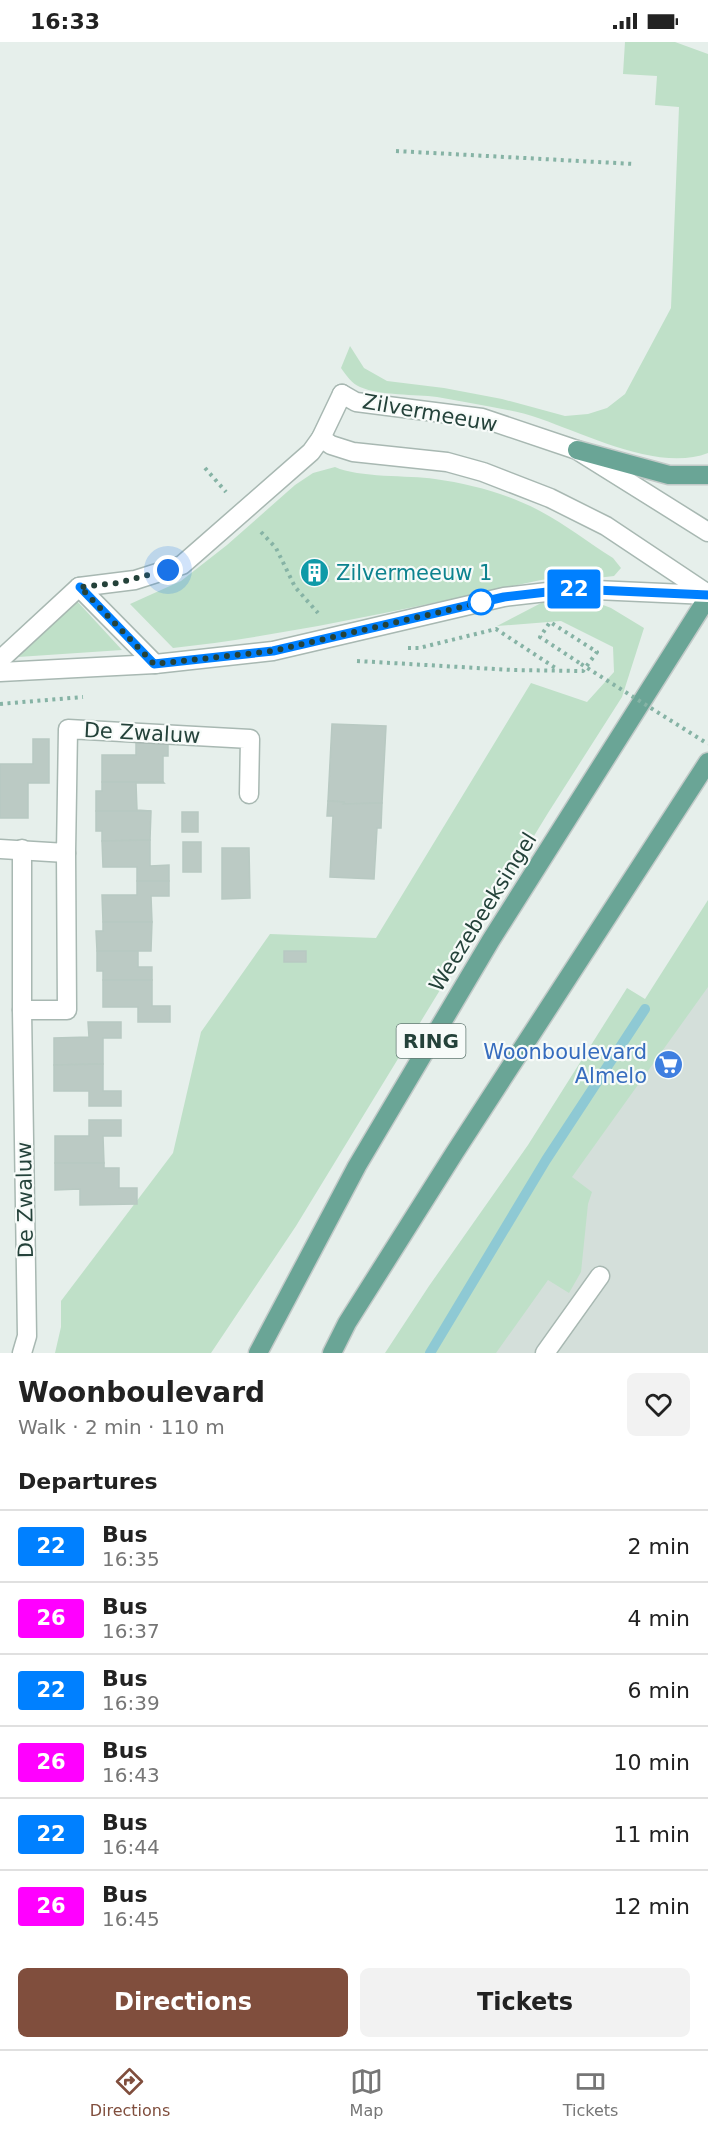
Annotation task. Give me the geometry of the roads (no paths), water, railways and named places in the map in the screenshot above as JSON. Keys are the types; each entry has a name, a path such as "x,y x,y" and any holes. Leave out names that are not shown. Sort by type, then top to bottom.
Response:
{"main road":[{"path":"577,450 669,475 708,475"},
{"name":"Weezebeeksingel","path":"258,1353 357,1166 491,940 708,596"},
{"path":"332,1353 347,1323 455,1152 708,762"}],"street":[{"name":"Zilvermeeuw","path":"321,438 342,394 356,402 483,418 577,450 708,532"},
{"path":"0,660 80,587 135,580 182,565 311,452 321,438 332,445 352,452 447,462 483,472 550,498 606,526 708,596"},
{"path":"80,587 154,664"},
{"path":"0,672 154,664 273,651 504,597 573,589 708,596"},
{"name":"De Zwaluw","path":"22,1010 68,1010 66,853 68,729 250,739 249,794"},
{"path":"0,849 66,853"},
{"name":"De Zwaluw","path":"22,849 27,1336 22,1353"},
{"path":"545,1353 600,1276"}],"waterway":[{"path":"430,1353 546,1160 645,1009"}],"place":[{"name":"Zilvermeeuw 1","path":"315,573"},
{"name":"Woonboulevard Almelo","path":"668,1064"}]}
